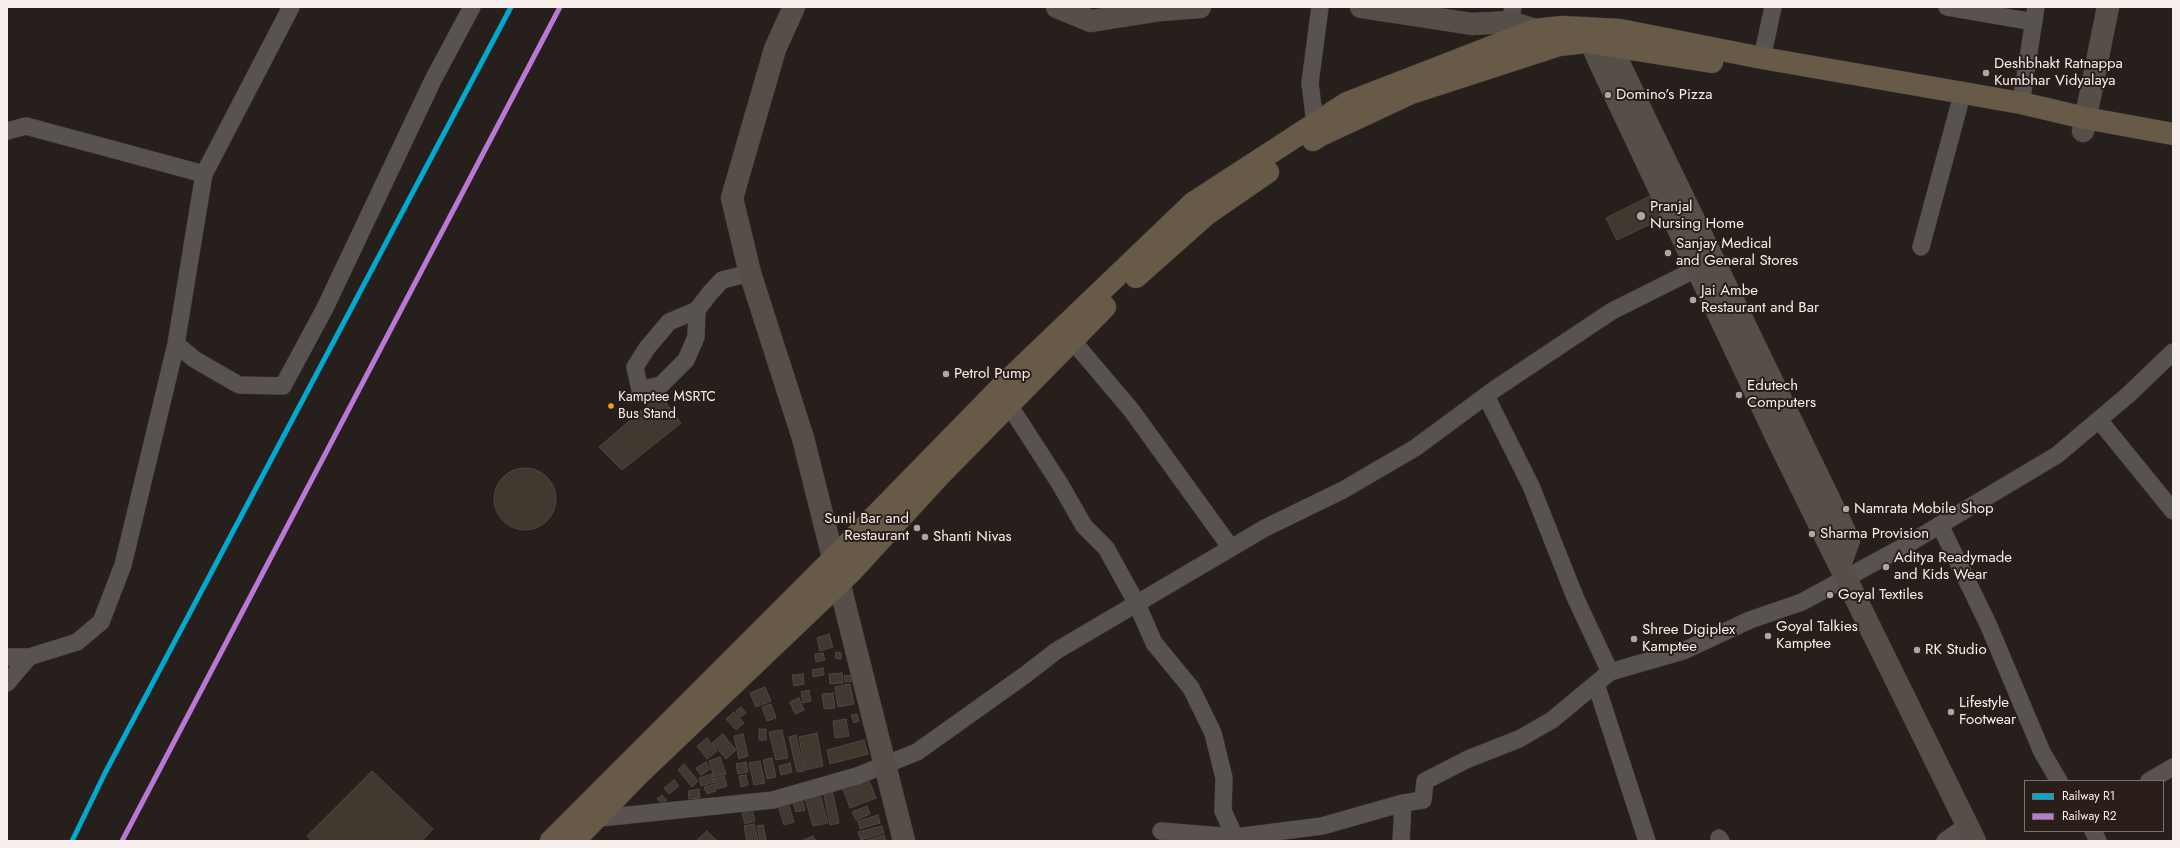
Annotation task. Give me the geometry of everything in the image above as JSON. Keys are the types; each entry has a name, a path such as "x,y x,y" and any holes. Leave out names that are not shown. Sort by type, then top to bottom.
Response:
{"highway":[{"path":"572,831 833,559 970,432 1009,405 1020,380 1072,340 1118,294 1207,214 1318,129 1347,103 1535,30 1562,27 1598,37 1738,67 1959,106 2084,124 2173,134"},
{"path":"551,841 596,819 706,709 839,583 970,432 1193,203 1318,129 1411,93 1559,45 1598,37 1620,30 1762,58 2021,103 2084,124 2173,149"}],"street":[{"path":"7,657 29,657 77,642 101,622 123,565 176,344 204,174 291,7"},
{"path":"176,344 194,359 239,385 283,386 325,308 433,80 472,7"},
{"path":"794,7 775,49 732,198 750,273 802,438 904,841"},
{"path":"1057,7 1091,21 1161,9 1200,7"},
{"path":"1318,129 1310,83 1320,7"},
{"path":"1361,7 1472,24 1512,15 1559,45"},
{"path":"1762,58 1773,7"},
{"path":"1947,7 2035,14 2021,103"},
{"path":"2084,124 2108,7"},
{"path":"1598,37 1599,61 1776,436 1971,833 1945,841"},
{"path":"1598,37 1849,540 1842,571"},
{"path":"1921,246 1959,106"},
{"path":"7,131 26,126 204,174"},
{"path":"596,819 773,800 885,766 917,752 1056,651 1265,528 1343,490 1415,448 1486,396 1612,312 1698,268"},
{"path":"697,310 696,337 686,360 660,385 640,390 635,367 647,348 669,322 697,310 722,280 750,273"},
{"path":"1072,340 1132,412 1231,548"},
{"path":"1234,837 1322,826 1403,803 1423,800 1425,781 1468,759 1519,739 1552,720 1610,672 1684,652 1750,620 1802,602 1842,571 1940,525 2057,455 2099,420 2173,352"},
{"path":"1486,396 1531,486 1575,597 1610,672"},
{"path":"1009,405 1060,484 1084,526 1106,548 1138,604 1154,643 1191,688 1213,733 1224,778 1223,811 1234,837"},
{"path":"2099,420 2173,511"},
{"path":"1940,525 1988,624 2042,752 2058,780"},
{"path":"7,683 29,657"},
{"path":"1596,684 1647,841"},
{"path":"2151,780 2173,767"},
{"path":"1401,841 1403,803"},
{"path":"1161,831 1268,841"},
{"path":"2093,832 2098,841"}],"building":[{"path":"1656,193 1667,216 1617,240 1606,218"},
{"name":"Kamptee MSRTC Bus Stand","path":"660,395 681,423 622,470 599,447"},
{"path":"519,468 531,468 547,477 554,487 556,499 554,511 547,521 531,530 519,530 508,525 499,516 494,505 494,493 499,482 508,473"},
{"path":"829,634 833,647 820,651 817,638"},
{"path":"836,652 841,653 841,659 835,658"},
{"path":"823,653 825,660 816,662 815,654"},
{"path":"823,668 824,675 813,677 812,670"},
{"path":"842,673 843,683 830,684 829,674"},
{"path":"803,674 804,684 794,686 792,675"},
{"path":"853,675 854,681 845,682 844,676"},
{"path":"850,684 854,704 838,707 835,687"},
{"path":"765,687 771,701 756,707 750,693"},
{"path":"809,690 811,701 803,703 801,692"},
{"path":"833,693 835,708 824,709 822,694"},
{"path":"799,698 804,710 795,714 790,702"},
{"path":"771,704 776,718 767,721 762,707"},
{"path":"741,707 746,713 740,717 736,711"},
{"path":"734,712 744,723 736,730 726,719"},
{"path":"857,714 859,721 854,723 851,715"},
{"path":"846,719 849,736 835,738 833,721"},
{"path":"759,729 766,729 766,740 759,740"},
{"path":"782,730 788,758 776,760 769,732"},
{"path":"817,733 823,766 805,770 799,737"},
{"path":"723,734 736,750 726,759 712,743"},
{"path":"743,734 748,756 739,759 734,736"},
{"path":"796,735 804,771 797,772 789,737"},
{"path":"707,738 717,751 707,759 697,746"},
{"path":"864,740 868,754 830,764 827,750"},
{"path":"720,757 726,774 714,777 709,761"},
{"path":"772,758 776,777 767,779 763,760"},
{"path":"760,761 765,783 754,785 749,763"},
{"path":"706,762 710,769 701,775 696,768"},
{"path":"746,762 748,772 738,774 736,764"},
{"path":"790,763 792,772 781,775 779,766"},
{"path":"684,764 698,781 692,787 678,770"},
{"path":"372,771 433,829 422,841 313,841 307,836"},
{"path":"712,774 714,782 701,786 699,778"},
{"path":"746,775 748,785 741,787 739,776"},
{"path":"724,776 727,786 717,789 714,779"},
{"path":"867,776 876,798 850,808 842,786"},
{"path":"674,780 679,786 669,794 664,788"},
{"path":"714,784 716,791 707,794 704,787"},
{"path":"699,789 700,798 689,799 688,791"},
{"path":"832,789 839,823 830,825 823,791"},
{"path":"819,791 828,823 813,826 804,795"},
{"path":"801,794 805,810 796,812 791,797"},
{"path":"662,795 667,800 662,804 657,799"},
{"path":"787,799 794,822 784,825 777,802"},
{"path":"751,806 755,821 745,824 741,809"},
{"path":"867,806 870,814 856,820 852,812"},
{"path":"878,815 880,823 860,829 858,821"},
{"path":"754,824 758,841 747,841 744,826"},
{"path":"763,825 766,840 760,841 757,826"},
{"path":"882,826 884,833 861,840 858,832"},
{"path":"707,831 717,841 696,841"},
{"path":"884,835 886,841 865,841"},
{"path":"813,836 816,841 801,841"}],"rail line":[{"name":"R1","path":"72,841 105,773 511,7"},
{"name":"R2","path":"122,841 560,7"}],"place":[{"name":"Deshbhakt Ratnappa Kumbhar Vidyalaya","path":"1986,73"},
{"name":"Domino’s Pizza","path":"1608,95"},
{"name":"Pranjal Nursing Home","path":"1641,216"},
{"name":"Sanjay Medical and General Stores","path":"1668,253"},
{"name":"Jai Ambe Restaurant and Bar","path":"1693,300"},
{"name":"Petrol Pump","path":"946,374"},
{"name":"Edutech Computers","path":"1739,395"},
{"name":"Kamptee MSRTC Bus Stand","path":"611,406"},
{"name":"Namrata Mobile Shop","path":"1846,509"},
{"name":"Sunil Bar and Restaurant","path":"917,528"},
{"name":"Sharma Provision","path":"1812,534"},
{"name":"Shanti Nivas","path":"925,537"},
{"name":"Aditya Readymade and Kids Wear","path":"1886,567"},
{"name":"Goyal Textiles","path":"1830,595"},
{"name":"Goyal Talkies Kamptee","path":"1768,636"},
{"name":"Shree Digiplex Kamptee","path":"1634,639"},
{"name":"RK Studio","path":"1917,650"},
{"name":"Lifestyle Footwear","path":"1951,712"}]}
